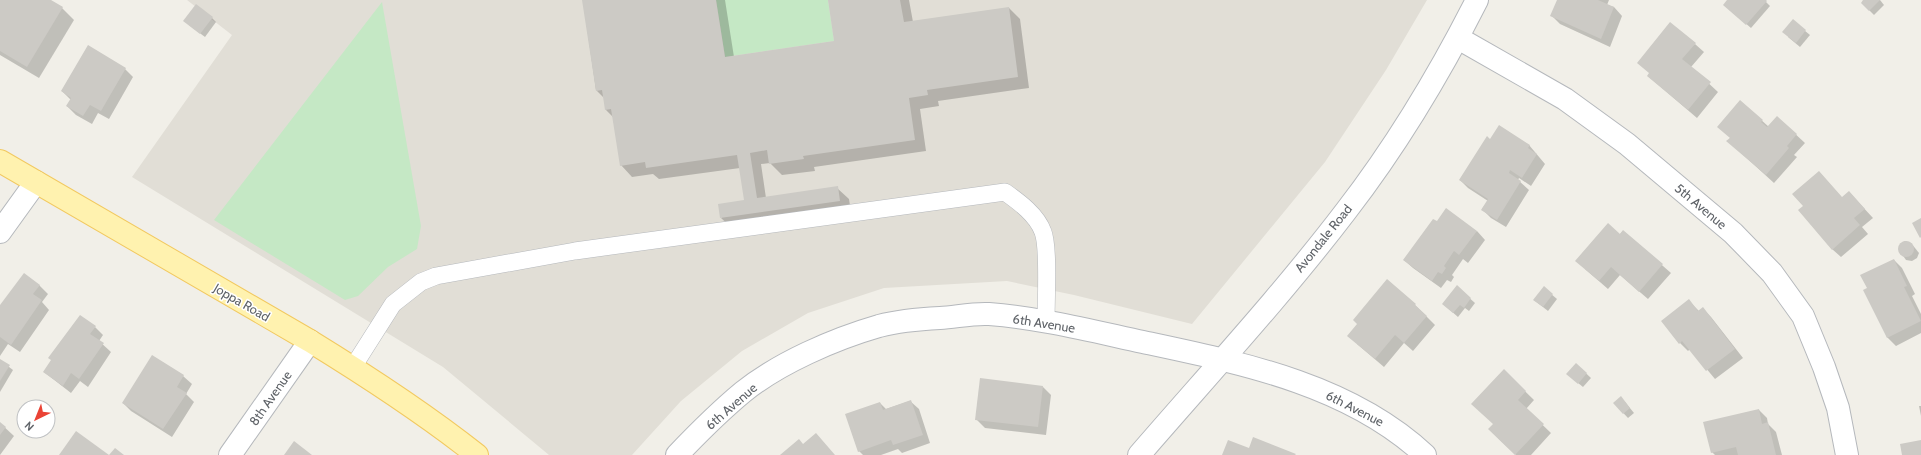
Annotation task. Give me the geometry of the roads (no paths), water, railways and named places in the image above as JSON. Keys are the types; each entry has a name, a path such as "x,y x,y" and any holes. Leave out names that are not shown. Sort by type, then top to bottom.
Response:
{"main road":[{"name":"Joppa Road","path":"0,161 310,341 353,368 449,433 477,455"}],"street":[{"name":"Avondale Road","path":"1139,455 1347,210 1388,152 1425,95 1458,38 1477,0"},
{"name":"5th Avenue","path":"1458,38 1565,99 1627,144 1733,233 1772,273 1803,316 1824,367 1838,408 1847,455"},
{"path":"0,232 36,182"},
{"name":"6th Avenue","path":"677,455 743,392 790,363 850,336 881,326 920,319 987,314 1046,321 1222,359 1313,387 1358,407 1391,427 1425,455"},
{"name":"8th Avenue","path":"230,455 310,341"}],"lane":[{"path":"353,368 393,304 421,282 436,276 575,251 1005,192 1030,213 1043,232 1045,245 1046,321"}]}
